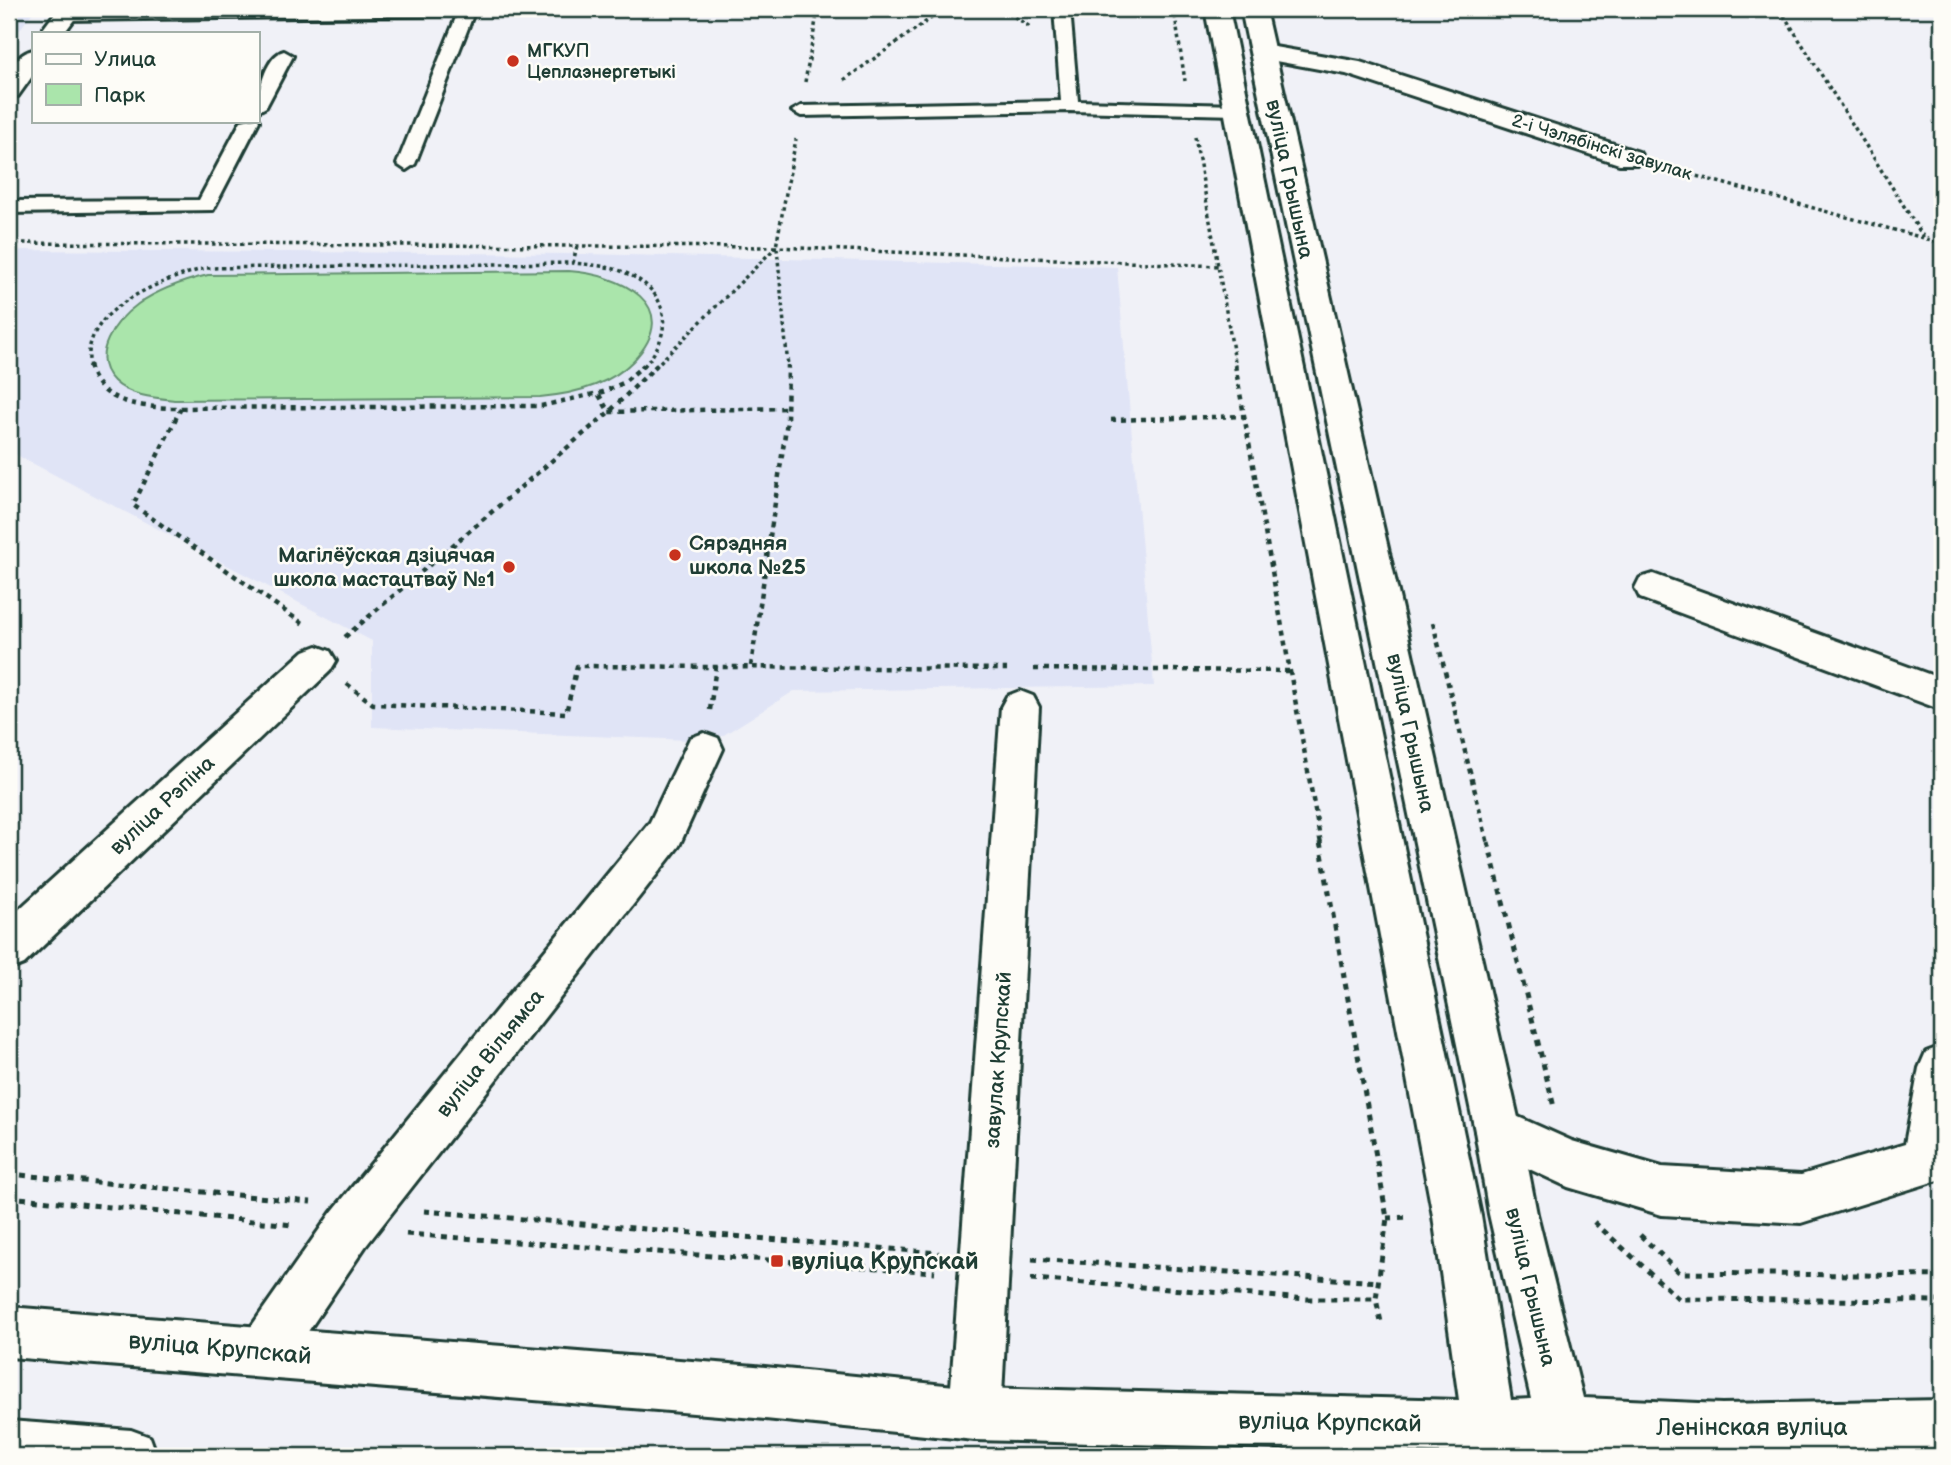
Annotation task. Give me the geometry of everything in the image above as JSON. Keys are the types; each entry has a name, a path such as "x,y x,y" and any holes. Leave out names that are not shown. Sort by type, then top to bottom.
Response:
{"main road":[{"name":"вуліца Грышына","path":"1217,9 1457,1216 1491,1442"},
{"name":"вуліца Грышына","path":"1253,9 1498,1131 1513,1214 1566,1440"},
{"name":"2-і Чэлябінскі завулак","path":"1263,52 1351,67 1629,158"},
{"path":"9,91 32,59"},
{"path":"1653,589 1942,695"},
{"name":"вуліца Рэпіна","path":"16,930 326,654"},
{"name":"завулак Крупскай","path":"975,1414 1020,707"},
{"name":"вуліца Вільямса","path":"264,1352 358,1218 664,834 704,749"},
{"path":"1498,1131 1568,1163 1661,1191 1801,1199 1925,1162 1942,1068"},
{"name":"вуліца Крупскай","path":"9,1332 755,1392 975,1414 1491,1442 1566,1440"},
{"name":"Ленінская вуліца","path":"1566,1440 1722,1430 1942,1426"},
{"path":"9,1447 131,1456"}],"lane":[{"path":"1062,9 1070,106"},
{"path":"62,19 467,10 406,164"},
{"path":"259,103 284,56"},
{"path":"801,111 1070,106 1237,110"},
{"path":"9,207 206,206 249,122"}],"path":[{"path":"751,666 788,408 789,372 776,247 817,9"},
{"path":"801,111 944,9"},
{"path":"1174,9 1189,108 1387,1218 1376,1300 1381,1322"},
{"path":"1780,9 1925,239"},
{"name":"2-і Чэлябінскі завулак","path":"1629,158 1942,243"},
{"path":"9,243 776,247 1219,266"},
{"path":"573,263 577,246"},
{"path":"326,654 609,412 776,247"},
{"path":"573,263 599,265 633,276 657,295 665,311 666,329 659,348 645,366 625,382 599,395 570,403 541,406 140,406 117,399 99,387 89,372 88,354 93,335 117,309 150,286 177,275 234,265 573,263"},
{"path":"599,395 609,412"},
{"path":"181,408 133,505 326,654 373,704 566,713 577,666 1291,671"},
{"path":"609,412 788,408"},
{"path":"1111,420 1246,416"},
{"path":"9,1174 358,1218 985,1266 1379,1282"},
{"path":"9,1197 358,1218 985,1266 1307,1299 1376,1300"},
{"path":"1584,1213 1679,1298 1942,1301"},
{"path":"1387,1218 1410,1217"},
{"path":"1634,1229 1680,1273 1942,1276"}],"shaded area":[{"path":"9,9 35,9 9,44"},
{"name":"Сярэдняя школа №25","path":"9,250 584,254 1117,267 1154,686 794,691 714,741 372,727 372,641 9,451"}],"green space":[{"path":"569,271 608,278 625,286 640,296 650,309 653,324 648,341 623,370 602,383 565,394 540,397 175,400 127,390 114,381 104,361 108,339 121,319 130,311 163,290 208,275"}],"place":[{"name":"МГКУП Цеплаэнергетыкі","path":"513,61"},
{"name":"Сярэдняя школа №25","path":"675,555"},
{"name":"Магілёўская дзіцячая школа мастацтваў №1","path":"509,567"},
{"name":"вуліца Крупскай","path":"777,1261"}]}
